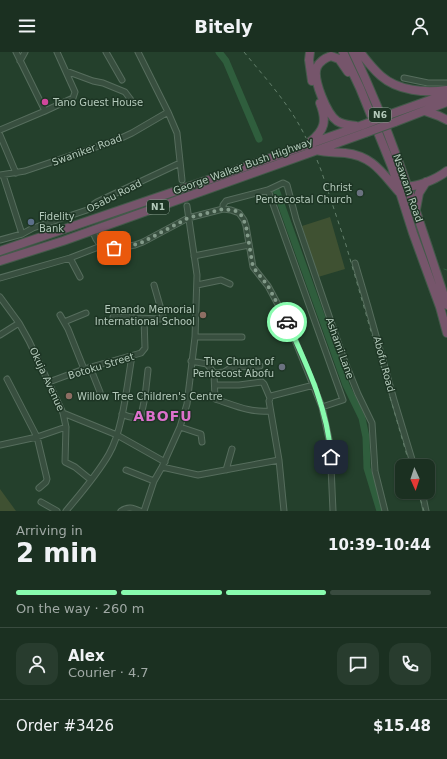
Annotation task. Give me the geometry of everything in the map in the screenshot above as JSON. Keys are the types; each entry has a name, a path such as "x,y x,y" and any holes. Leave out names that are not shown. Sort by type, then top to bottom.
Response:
{"highway":[{"path":"308,144 322,130 324,123 323,112 310,71 310,52"},
{"path":"310,71 315,61 325,52"},
{"name":"Nsawam Road","path":"343,52 416,211 447,304"},
{"path":"348,52 362,78 370,87"},
{"name":"Nsawam Road","path":"353,52 370,87 403,182 402,196 415,238 440,307 447,333"},
{"path":"360,52 380,76 389,82 420,91 447,90"},
{"path":"360,88 343,63 335,57 331,56 325,58 317,66 316,77 321,95 332,116 336,121 342,124 362,128"},
{"name":"George Walker Bush Highway","path":"393,118 447,94"},
{"name":"George Walker Bush Highway","path":"0,251 217,177 226,168 241,162 267,154 278,154 393,118 425,111 447,102"},
{"path":"425,111 447,120"},
{"name":"George Walker Bush Highway","path":"0,261 63,241 316,150 362,128"},
{"path":"316,150 323,152 346,153 369,160 384,173 402,196"},
{"path":"403,182 422,179 447,167"},
{"path":"403,182 426,182 447,171"},
{"path":"416,211 419,193 426,182"}],"street":[{"path":"16,52 45,111"},
{"path":"20,61 26,52"},
{"path":"0,130 74,97 75,92 57,52"},
{"path":"106,52 122,80"},
{"path":"138,52 168,112 176,133 182,180"},
{"path":"66,71 125,92 131,100"},
{"path":"404,78 428,83 447,83"},
{"name":"Swaniker Road","path":"2,175 16,173 69,157 117,140 168,112"},
{"path":"0,135 16,173"},
{"name":"Osabu Road","path":"0,240 22,234 33,228 92,208 97,202 180,163"},
{"path":"2,175 22,234"},
{"name":"Ashami Lane","path":"268,190 283,183 287,185 296,219 343,357 372,423 375,471 386,511"},
{"path":"223,209 223,205 226,201 268,190 343,400 322,407"},
{"path":"144,511 154,481 164,464 180,427 186,404 195,337 198,285 187,206"},
{"path":"92,208 97,218"},
{"path":"0,278 70,258 101,246 108,248 119,248 135,245 188,218 223,209 236,211 242,216 246,226 253,267 268,286 288,323 322,407 330,444 333,511"},
{"path":"92,230 101,246"},
{"path":"194,256 249,245"},
{"path":"70,258 80,277"},
{"name":"Abofu Road","path":"355,263 412,459"},
{"path":"198,285 221,280 230,284"},
{"path":"113,317 159,319 162,316 154,285"},
{"name":"Okuja Avenue","path":"0,297 19,323 35,352 63,413 66,427 65,462 75,466 91,480"},
{"path":"64,322 86,313"},
{"path":"60,315 68,329 84,369"},
{"name":"Botoku Street","path":"50,382 90,367 132,356 144,351 144,319"},
{"path":"0,335 19,323"},
{"path":"195,337 242,337"},
{"path":"66,511 110,453 122,414 132,356"},
{"path":"191,361 208,364 214,373 215,399 252,411 270,411"},
{"path":"214,373 224,372 232,367 260,366"},
{"path":"90,367 100,392"},
{"path":"122,414 128,417 140,416 145,398 148,370"},
{"path":"7,379 37,437 47,479 46,482 39,488"},
{"path":"215,385 240,385 262,382 264,384 270,398 270,411 279,460 284,511"},
{"path":"270,398 272,396 314,385"},
{"path":"63,413 116,435 164,464 198,475 279,460"},
{"path":"0,445 37,437 66,427"},
{"path":"180,427 201,434 202,442"},
{"path":"226,470 232,449"},
{"path":"126,470 154,481"},
{"path":"423,499 426,511"},
{"path":"41,502 57,511"},
{"path":"121,511 132,507 140,511"}],"green space":[{"path":"330,217 345,269 318,277 302,226"},
{"path":"0,489 16,511 0,511"}],"waterway":[{"path":"219,52 226,61 259,139"},
{"path":"275,187 346,385 362,418 366,437 367,468 380,511"}],"railway":[{"path":"244,52 286,104 306,138"},
{"path":"317,160 346,245 408,459"},
{"path":"420,499 424,511"}],"way so far":[{"path":"114,248 127,247 143,242 188,218 223,209 236,211 242,216 246,226 253,267 268,286 287,322"}],"place":[{"name":"Tano Guest House","path":"45,102"},
{"name":"Christ Pentecostal Church","path":"360,193"},
{"name":"Fidelity Bank","path":"31,222"},
{"name":"Emando Memorial International School","path":"203,315"},
{"name":"The Church of Pentecost Abofu","path":"282,367"},
{"name":"Willow Tree Children's Centre","path":"69,396"}],"district":[{"name":"ABOFU","path":"163,416"}],"route":[{"path":"287,322 322,407 330,444 331,457"}]}
